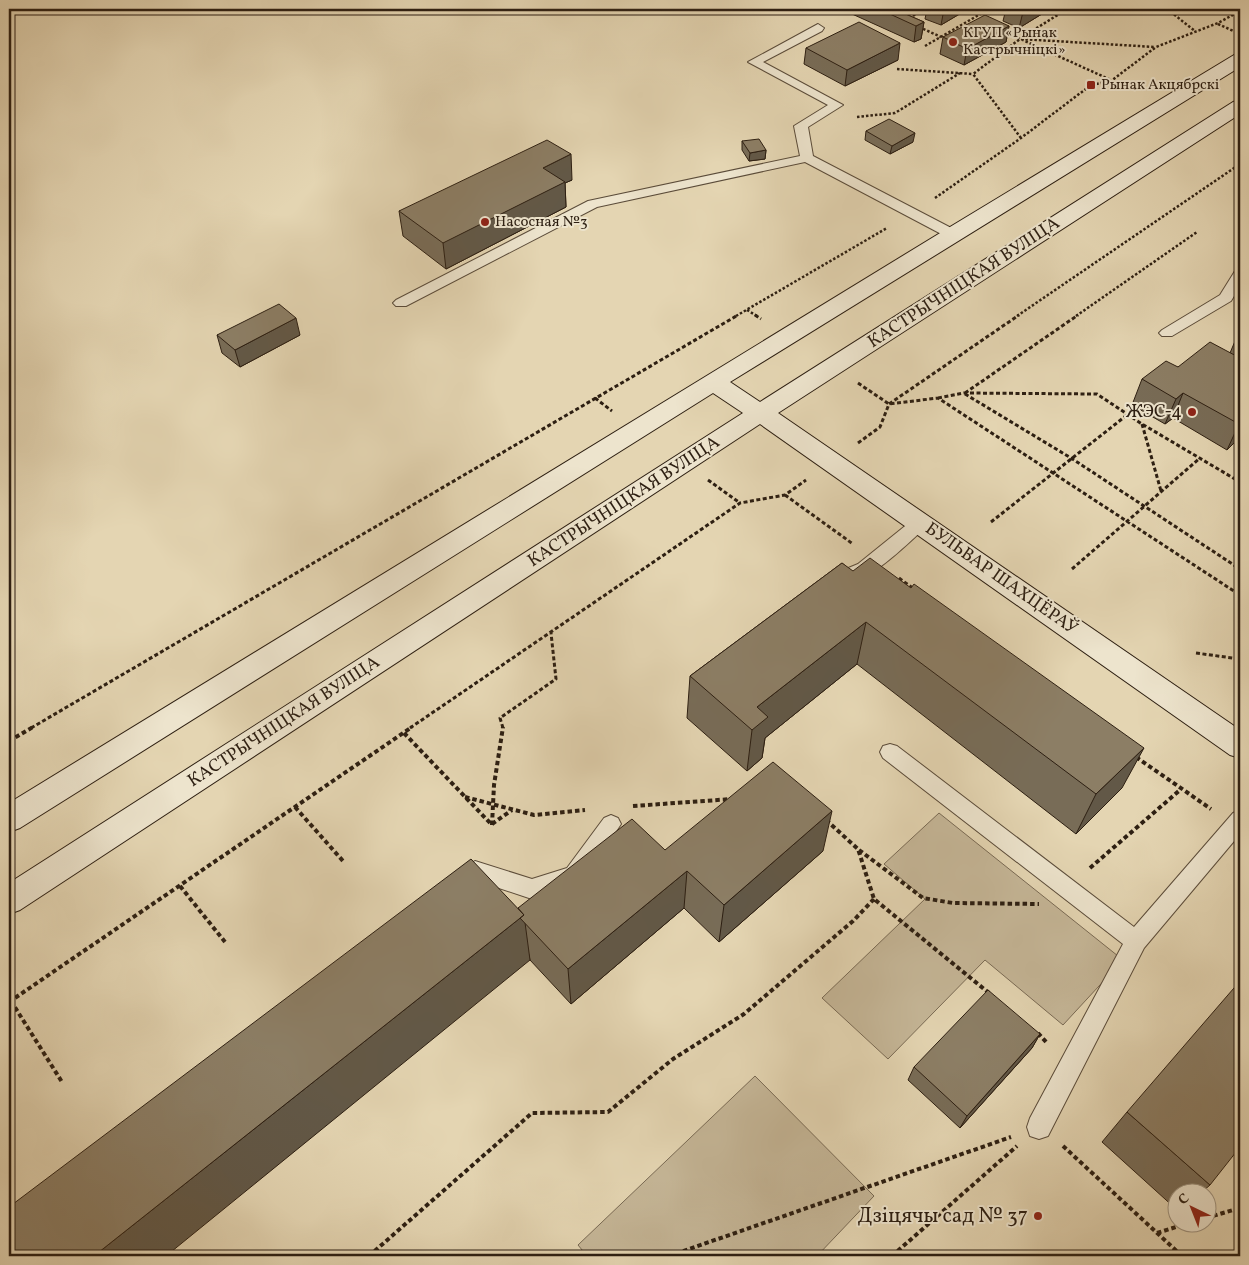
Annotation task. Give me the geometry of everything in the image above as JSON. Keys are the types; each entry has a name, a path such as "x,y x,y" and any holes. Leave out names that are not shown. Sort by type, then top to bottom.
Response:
{"main road":[{"path":"9,819 715,383 952,234 1240,59"},
{"name":"КАСТРЫЧНІЦКАЯ ВУЛІЦА","path":"9,900 761,413 1240,106"},
{"name":"БУЛЬВАР ШАХЦЁРАЎ","path":"715,383 921,522 1240,746"}],"lane":[{"path":"807,158 801,126 837,105 754,62 818,28"},
{"path":"401,302 593,204 807,158 952,234"},
{"path":"1167,333 1226,298 1240,274"},
{"path":"836,581 864,569 921,522"},
{"path":"890,752 1136,941"},
{"path":"1039,1127 1136,941 1237,822"},
{"path":"444,895 475,871 532,889 574,875 611,824"}],"path":[{"path":"925,9 904,21 941,37"},
{"path":"925,46 989,9"},
{"path":"897,69 973,74 1020,39 1067,9"},
{"path":"1167,9 1196,32"},
{"path":"9,741 913,213 1021,138 1091,85 1111,80 1156,47 1218,24 1239,10"},
{"path":"974,18 981,21"},
{"path":"1218,24 1240,34"},
{"path":"1003,31 1111,80"},
{"path":"1020,39 1156,47"},
{"path":"820,115 832,120 895,113 960,73"},
{"path":"973,74 1021,138"},
{"path":"62,1082 10,1002 740,503 785,495 834,462 880,427 889,404 1240,164"},
{"path":"964,393 1197,232"},
{"path":"889,404 964,393 1097,394 1127,415 1240,482"},
{"path":"964,393 1070,458 1240,569"},
{"path":"938,398 1240,595"},
{"path":"991,522 1051,472 1127,415"},
{"path":"1142,424 1161,491"},
{"path":"1072,569 1128,523 1161,491 1200,458"},
{"path":"785,495 921,595"},
{"path":"492,824 503,725 500,718 556,679 551,633"},
{"path":"1196,653 1240,659"},
{"path":"404,733 492,824"},
{"path":"1133,754 1180,790 1237,822"},
{"path":"465,797 534,815 592,810"},
{"path":"630,806 735,799"},
{"path":"296,807 343,861"},
{"path":"492,824 512,810"},
{"path":"822,816 858,849 874,899 994,997"},
{"path":"180,886 225,942"},
{"path":"369,1256 532,1113 608,1112 673,1059 744,1014 853,921 874,899"},
{"path":"1031,1028 1046,1040 1058,1091 1064,1147"},
{"path":"1039,1127 1064,1147 1182,1256"},
{"path":"669,1256 1039,1127"},
{"path":"892,1256 1039,1127"},
{"path":"1216,1215 1240,1208"},
{"path":"1157,1233 1166,1230"}],"shaded area":[{"path":"939,813 1123,960 1063,1025 985,960 888,1059 822,998 925,899 884,864"},
{"path":"755,1076 874,1196 817,1256 587,1256 578,1245"}],"building":[{"path":"879,9 894,9 924,22 916,26"},
{"path":"1016,9 1027,9 1023,12"},
{"path":"985,15 1009,26 967,49 943,37"},
{"path":"859,22 900,43 847,70 806,48"},
{"path":"889,119 915,133 892,146 866,131"},
{"path":"759,139 766,150 750,153 742,141"},
{"path":"547,140 571,154 543,168 565,182 443,243 399,211"},
{"path":"279,304 296,318 235,350 217,335"},
{"path":"1210,342 1240,358 1239,424 1183,393 1176,399 1142,379 1166,361 1178,367"},
{"path":"870,558 911,588 914,584 1144,748 1096,794 866,622 757,707 768,717 752,730 690,676 842,563 853,571"},
{"path":"773,762 832,811 724,905 687,871 568,969 520,918 524,915 518,908 632,819 665,850"},
{"path":"471,859 524,915 94,1256 9,1256 9,1207"},
{"path":"1240,981 1240,1147 1212,1182 1207,1182 1127,1112"},
{"path":"988,990 1040,1034 967,1116 914,1067"}],"place":[{"name":"КГУП «Рынак Кастрычніцкі»","path":"953,42"},
{"name":"Рынак Акцябрскі","path":"1091,85"},
{"name":"Насосная №3","path":"485,222"},
{"name":"ЖЭС-4","path":"1192,412"},
{"name":"Дзіцячы сад № 37","path":"1038,1216"}]}
